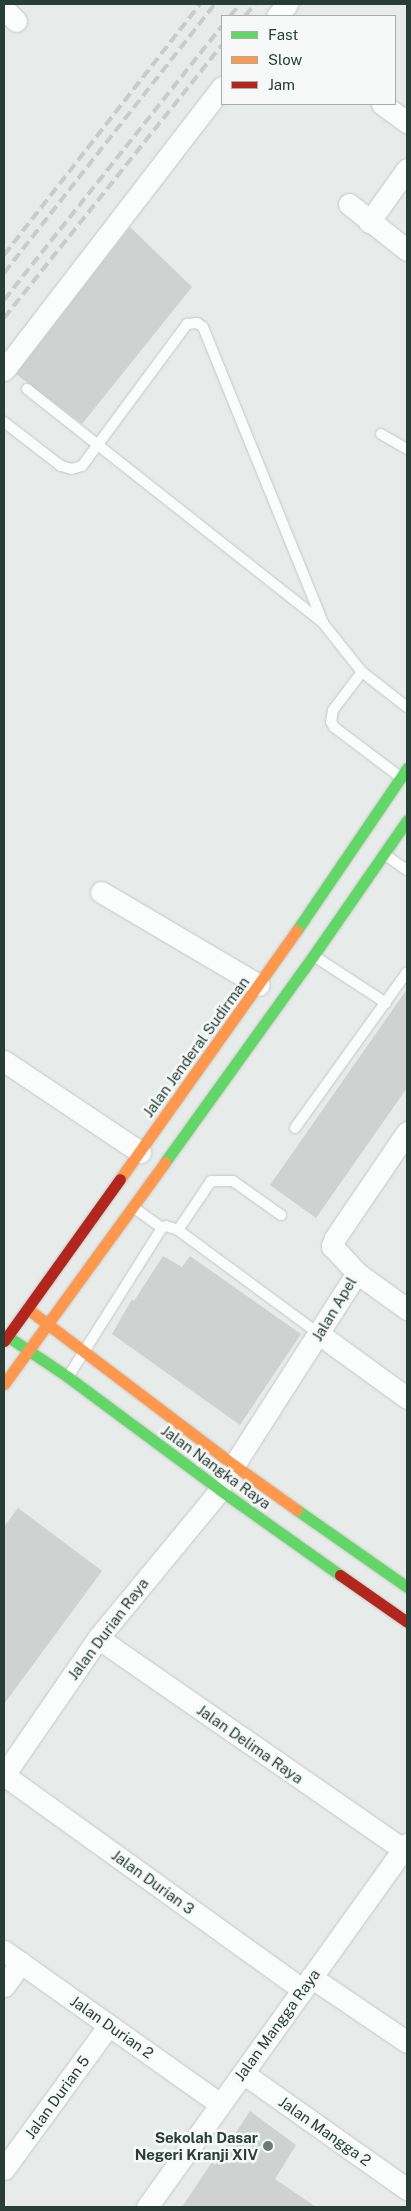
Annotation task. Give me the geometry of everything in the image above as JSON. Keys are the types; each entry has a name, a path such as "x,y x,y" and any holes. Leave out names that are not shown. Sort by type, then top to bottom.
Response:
{"main road":[{"name":"Jalan Jenderal Sudirman","path":"6,1339 260,984 386,799 405,776"},
{"path":"4,1384 313,956 407,820"},
{"name":"Jalan Nangka Raya","path":"28,1308 234,1465 341,1557 405,1616"},
{"name":"Jalan Nangka Raya","path":"6,1339 28,1350 68,1377 220,1490 341,1557 407,1586"}],"street":[{"path":"278,15 287,4"},
{"path":"4,370 221,88"},
{"path":"383,105 407,122"},
{"path":"369,222 407,169"},
{"path":"349,204 369,222 407,250"},
{"path":"386,799 407,815"},
{"path":"101,892 260,984"},
{"path":"4,1061 140,1152"},
{"name":"Jalan Apel","path":"234,1465 320,1334 357,1272 335,1251 333,1242 407,1132"},
{"path":"357,1272 407,1309"},
{"path":"320,1334 407,1398"},
{"name":"Jalan Durian Raya","path":"4,1775 98,1638 220,1490"},
{"name":"Jalan Delima Raya","path":"98,1638 406,1848"},
{"name":"Jalan Durian 3","path":"4,1775 306,1983 407,2042"},
{"name":"Jalan Mangga Raya","path":"147,2207 306,1983 406,1848"},
{"path":"4,1986 12,1957"},
{"name":"Jalan Durian 2","path":"12,1957 220,2104"},
{"name":"Jalan Durian 5","path":"4,2169 109,2025"},
{"name":"Jalan Mangga 2","path":"242,2073 407,2189"}],"lane":[{"path":"4,422 61,466 72,469 82,466 187,324 198,323 203,327 323,622"},
{"path":"27,389 323,622 362,672 407,707"},
{"path":"381,434 407,450"},
{"path":"362,672 333,710 331,722 334,727 405,776"},
{"path":"384,854 407,870"},
{"path":"313,956 386,1003"},
{"path":"295,1128 407,972"},
{"path":"178,1230 211,1181 232,1181 281,1214"},
{"path":"132,1206 162,1228"},
{"path":"68,1377 85,1353 162,1228 171,1226 320,1334"}],"building":[{"path":"130,227 192,287 82,424 16,374"},
{"path":"407,989 407,1088 316,1218 270,1185"},
{"path":"163,1256 182,1267 190,1256 301,1334 240,1425 112,1334 132,1299 134,1301"},
{"path":"18,1508 102,1571 4,1704 4,1527"},
{"path":"250,2111 296,2145 275,2179 316,2207 182,2207 212,2162 215,2165"}],"railway":[{"path":"4,255 200,4"},
{"path":"4,273 215,4"},
{"path":"231,15 240,4"},
{"path":"246,15 255,4"},
{"path":"4,300 221,27"},
{"path":"4,318 221,46"}],"traffic: fast":[{"path":"297,930 407,768"},
{"path":"165,1162 313,956 407,820"},
{"path":"10,1338 68,1377 220,1490 340,1575"},
{"path":"297,1510 407,1587"}],"traffic: slow":[{"path":"120,1179 297,930"},
{"path":"4,1384 165,1162"},
{"path":"29,1310 234,1465 297,1510"}],"traffic: jam":[{"path":"4,1341 120,1179"},
{"path":"340,1575 407,1622"}],"place":[{"name":"Sekolah Dasar Negeri Kranji XIV","path":"268,2146"}]}
